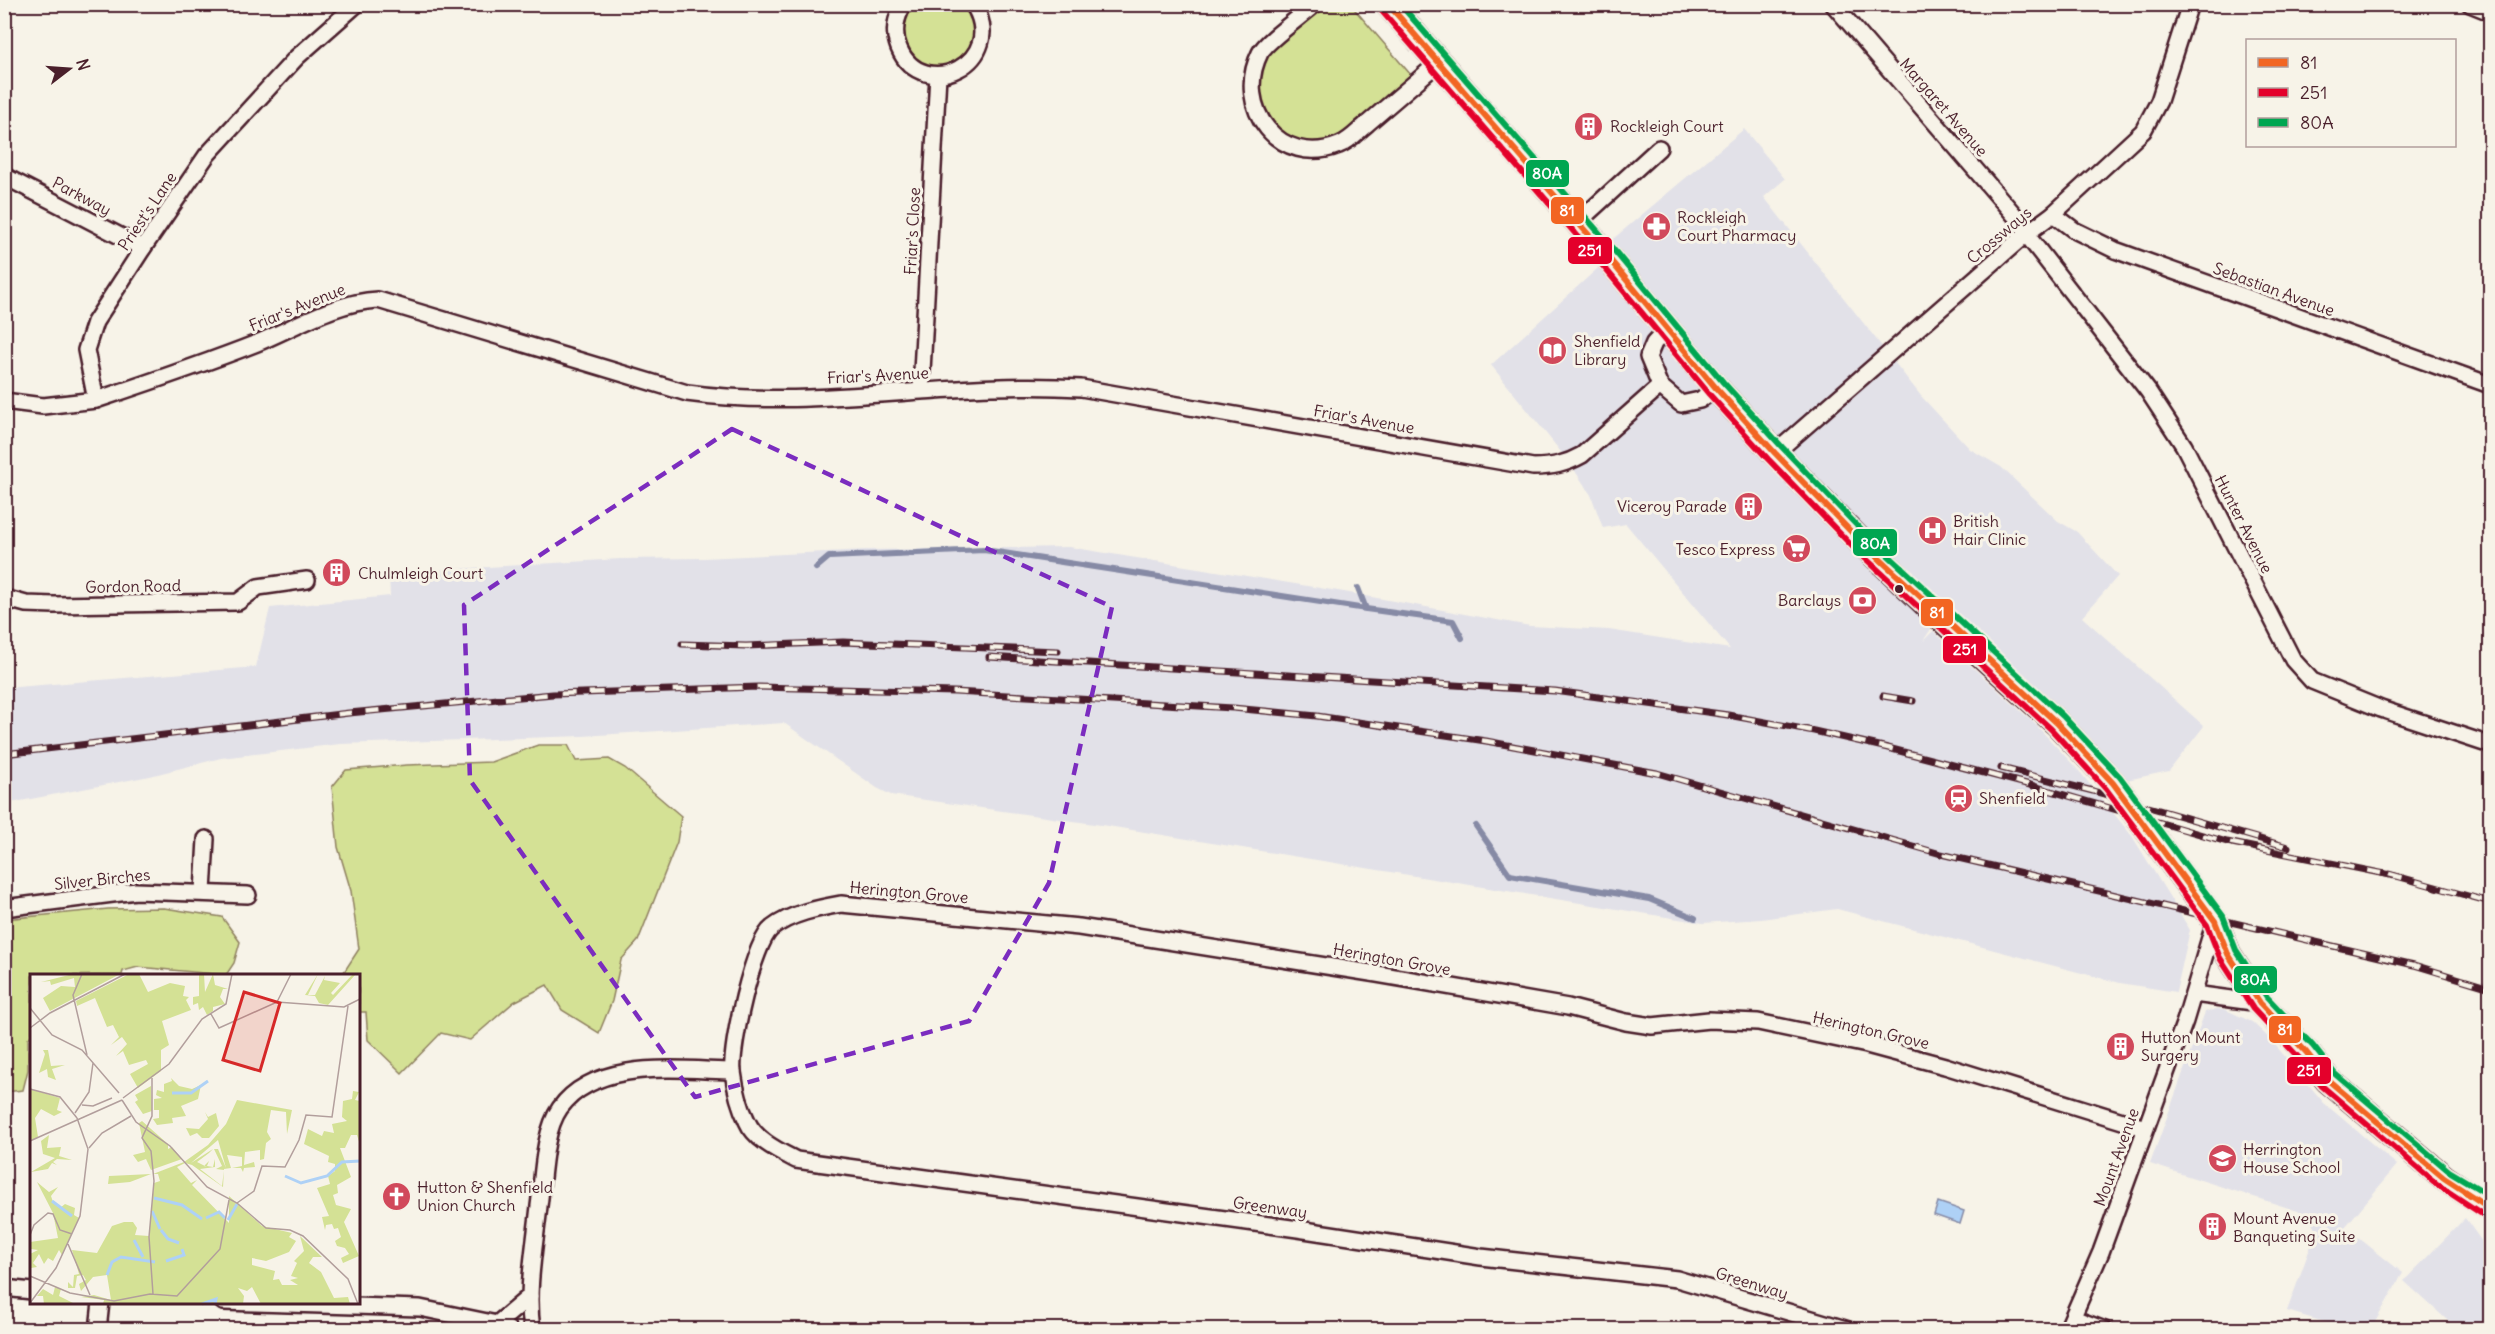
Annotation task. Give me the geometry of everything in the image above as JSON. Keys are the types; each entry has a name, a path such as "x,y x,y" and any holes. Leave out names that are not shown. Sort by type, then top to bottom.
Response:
{"main road":[{"path":"1388,4 1577,222 1666,330 1775,453 1858,539 2057,723 2113,783 2215,921 2228,954 2260,1003 2306,1052 2328,1080 2444,1178 2489,1206"}],"street":[{"name":"Priest's Lane","path":"96,400 86,350 95,322 143,248 207,155 297,57 357,4"},
{"path":"904,4 895,26 896,40 902,54 911,65 924,72 938,75 962,68 978,50 982,39 982,26 980,14 973,4"},
{"path":"1315,4 1261,51 1251,79 1255,106 1270,134 1293,147 1318,151 1341,145 1438,63"},
{"name":"Margaret Avenue","path":"1833,4 2027,233"},
{"name":"Crossways","path":"1775,453 2027,233 2053,214 2143,131 2159,101 2190,4"},
{"path":"2470,4 2490,12"},
{"name":"Friar's Close","path":"921,390 938,75"},
{"path":"1577,222 1659,148"},
{"name":"Parkway","path":"4,176 143,248"},
{"name":"Sebastian Avenue","path":"2053,214 2074,230 2115,250 2490,385"},
{"name":"Hunter Avenue","path":"2027,233 2148,391 2184,446 2293,660 2313,681 2381,709 2490,746"},
{"name":"Friar's Avenue","path":"96,400 256,344 345,304 378,300 687,393 724,398 823,396 1038,385 1081,388 1533,467 1551,467 1569,462 1582,455 1660,386"},
{"path":"1666,330 1654,343 1648,357 1660,386 1681,404 1700,400 1716,388"},
{"path":"6,406 43,406 96,400"},
{"name":"Gordon Road","path":"4,598 26,604 54,605 238,602 258,587 307,580"},
{"path":"203,892 206,839"},
{"name":"Silver Birches","path":"4,908 136,891 248,894"},
{"name":"Herington Grove","path":"733,1071 740,1020 757,951 771,928 816,908 841,904 1079,927 1377,974 1568,1007 1626,1022 1652,1026 1709,1020 1758,1022 1867,1045 1934,1063 2145,1128"},
{"name":"Mount Avenue","path":"2070,1324 2101,1252 2194,994 2215,921"},
{"path":"2194,994 2260,1003"},
{"path":"532,1329 530,1296 545,1157 560,1108 577,1091 600,1078 636,1070 733,1071"},
{"name":"Greenway","path":"733,1071 747,1123 771,1147 796,1160 1298,1229 1481,1257 1677,1279 1849,1329"},
{"path":"4,1288 30,1291"},
{"path":"289,1304 420,1308 503,1327 530,1296"},
{"path":"98,1329 101,1304"},
{"path":"2070,1324 2105,1329"}],"highlighted area":[{"path":"732,429 1112,607 1049,883 969,1021 695,1097 470,780 464,605"}],"shaded area":[{"path":"1744,129 1785,179 1764,197 1921,396 1970,449 2001,467 2058,521 2077,532 2118,576 2082,617 2204,726 2169,771 2113,783 1939,617 1923,641 1933,631 2036,725 2079,771 2132,836 2190,930 2176,992 2120,983 1837,909 1761,919 1703,923 1108,826 891,795 877,788 784,723 583,736 340,744 221,758 150,776 5,804 5,688 256,667 270,608 390,596 389,573 620,559 704,558 865,550 1069,547 1344,592 1530,626 1609,630 1730,649 1626,524 1603,528 1591,495 1569,462 1491,365 1608,259 1601,249"},
{"path":"2224,1009 2252,1022 2271,1040 2324,1103 2397,1165 2345,1227 2403,1273 2371,1329 2348,1329 2287,1311 2317,1229 2301,1212 2150,1164 2205,1012"},
{"path":"2465,1218 2490,1253 2490,1328 2486,1329 2457,1329 2404,1281"}],"green space":[{"path":"1350,4 1411,75 1351,128 1336,138 1320,144 1300,143 1283,135 1264,118 1256,89 1264,56 1284,36 1324,5"},
{"path":"914,5 965,6 973,20 975,35 964,58 952,66 940,68 927,66 916,59 908,49 904,36 906,21"},
{"path":"538,745 568,745 576,761 609,759 625,768 681,816 677,842 638,941 621,960 612,1001 599,1033 562,1010 547,985 514,1002 470,1040 441,1033 402,1073 368,1040 366,1012 360,1012 360,974 343,974 359,949 351,891 338,847 332,787 346,770 491,762"},
{"path":"164,908 222,917 240,942 234,963 227,974 138,967 123,971 122,974 30,974 28,1070 23,1090 5,1092 5,919 108,909"}],"water":[{"path":"1938,1202 1964,1211 1960,1224 1934,1215"}],"waterway":[{"path":"816,568 829,557 984,550 1366,609"},
{"path":"1358,588 1366,609 1453,621 1462,638"},
{"path":"1476,826 1510,875 1649,899 1695,918"}],"railway":[{"path":"682,644 746,646 843,642 1058,651"},
{"path":"989,657 1555,691 1728,715 1888,748 2034,786 2227,842 2395,876"},
{"path":"4,754 349,713 553,694 758,687 955,692 1233,708 1317,716 1486,741 1657,773 1941,854 2414,965 2490,988"},
{"path":"1883,696 1913,701"},
{"path":"2001,768 2093,791 2288,847"},
{"path":"2389,874 2490,902"}],"transit line":[{"name":"81","path":"1388,4 1601,249 1716,388 1775,453 1858,539 2057,723 2113,783 2215,921 2228,954 2260,1003 2306,1052 2328,1080 2444,1178 2490,1208"},
{"name":"80A","path":"1400,4 1608,243 1723,382 1782,447 1864,533 2063,716 2120,777 2223,916 2236,950 2267,997 2313,1046 2335,1074 2449,1171 2484,1192"},
{"name":"251","path":"1381,10 1594,255 1709,394 1768,459 1852,546 2051,729 2106,789 2207,925 2220,958 2253,1009 2322,1086 2438,1185 2485,1216"}],"place":[{"name":"Rockleigh Court","path":"1589,126"},
{"name":"Rockleigh Court Pharmacy","path":"1656,226"},
{"name":"Shenfield Library","path":"1553,350"},
{"name":"Viceroy Parade","path":"1748,506"},
{"name":"British Hair Clinic","path":"1932,530"},
{"name":"Tesco Express","path":"1796,549"},
{"name":"Chulmleigh Court","path":"337,573"},
{"name":"Barclays","path":"1862,600"},
{"name":"Shenfield","path":"1958,798"},
{"name":"Hutton Mount Surgery","path":"2120,1046"},
{"name":"Herrington House School","path":"2222,1158"},
{"name":"Hutton & Shenfield Union Church","path":"396,1196"},
{"name":"Mount Avenue Banqueting Suite","path":"2212,1227"}]}
